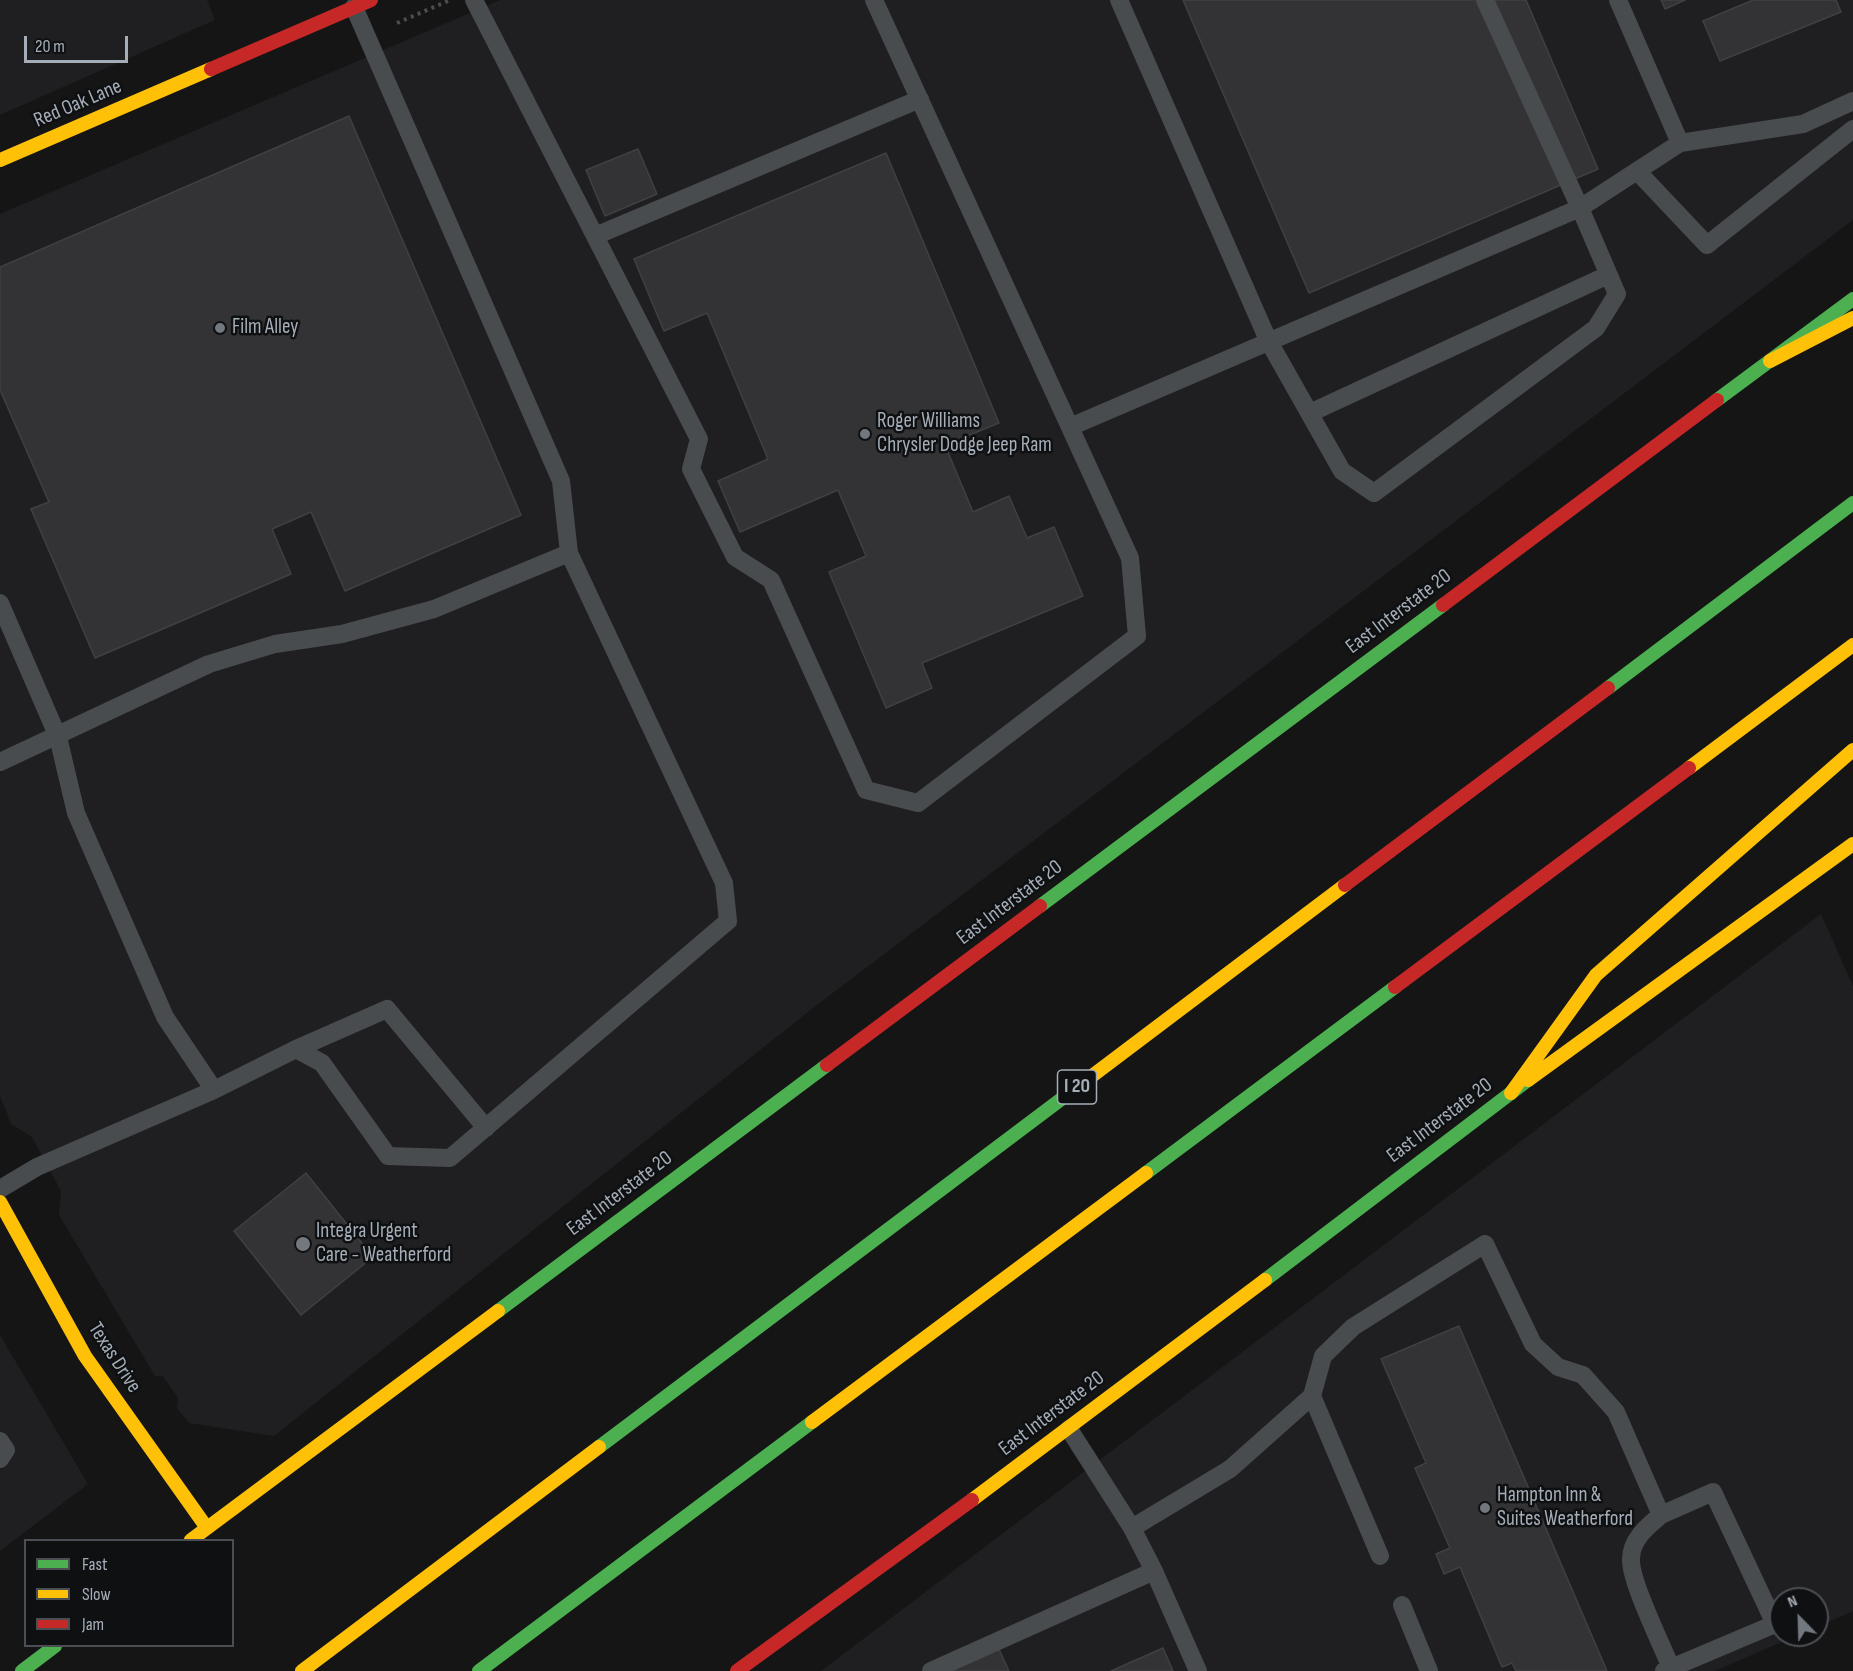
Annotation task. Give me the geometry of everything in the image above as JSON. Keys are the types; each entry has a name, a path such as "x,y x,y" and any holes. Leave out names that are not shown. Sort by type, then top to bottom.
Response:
{"main road":[{"name":"Red Oak Lane","path":"0,160 363,4"},
{"name":"East Interstate 20","path":"192,1539 1853,299"},
{"path":"1770,362 1853,318"},
{"name":"I 20","path":"302,1671 1853,503"},
{"path":"479,1671 1853,645"},
{"path":"1511,1093 1596,975 1853,750"},
{"name":"East Interstate 20","path":"737,1671 1069,1428 1511,1093 1853,844"},
{"name":"Texas Drive","path":"0,1202 85,1356 207,1528"},
{"path":"22,1671 54,1647"}],"lane":[{"path":"474,0 699,439 691,469 735,557 771,580 866,790 918,803 1137,636 1130,558 874,0"},
{"path":"1119,0 1268,340 1342,471 1374,493 1596,328 1617,294 1485,0"},
{"path":"1618,0 1680,142"},
{"path":"296,1049 322,1063 388,1156 450,1158 728,921 724,883 569,553 561,481 363,4"},
{"path":"595,236 920,99"},
{"path":"1070,427 1268,340 1580,208 1680,142 1803,124 1853,101"},
{"path":"1637,171 1707,245 1853,129"},
{"path":"1310,413 1608,275"},
{"path":"0,762 58,737 209,664 275,644 342,634 434,609 569,553"},
{"path":"0,603 58,737 76,813 165,1017 214,1090"},
{"path":"0,1189 37,1167 214,1090 296,1049 387,1009 486,1128"},
{"path":"1132,1528 1230,1469 1312,1396 1323,1356 1353,1327 1485,1244 1533,1344 1558,1367 1582,1375 1616,1412 1661,1515"},
{"path":"1312,1396 1380,1556"},
{"path":"1069,1428 1132,1528 1198,1671"},
{"path":"0,1441 6,1450 0,1459"},
{"path":"1713,1492 1775,1624 1668,1670 1641,1596 1631,1559 1639,1534 1661,1515 1713,1492"},
{"path":"931,1671 1154,1572"},
{"path":"1402,1605 1430,1671"}],"shaded area":[{"path":"0,0 207,0 215,20 0,115"},
{"path":"500,0 1853,0 1853,220 813,1008 274,1436 189,1423 177,1408 178,1398 163,1376 155,1376 59,1215 61,1191 32,1137 11,1124 0,1096 0,214"},
{"path":"1821,914 1853,986 1853,1611 1829,1622 1829,1587 1769,1587 1770,1647 1715,1671 821,1671"},
{"path":"0,1335 88,1484 0,1551"}],"building":[{"path":"1183,0 1526,0 1598,169 1309,293"},
{"path":"1661,0 1685,0 1665,9"},
{"path":"1753,0 1836,0 1841,12 1720,61 1703,21"},
{"name":"Film Alley","path":"349,116 521,515 345,591 311,512 272,529 291,574 95,658 31,509 49,502 0,390 0,267"},
{"path":"638,149 657,194 605,216 586,170"},
{"name":"Roger Williams Chrysler Dodge Jeep Ram","path":"886,153 999,423 945,445 973,512 1009,496 1027,538 1054,527 1083,596 922,663 932,688 886,708 829,572 866,556 838,490 740,532 718,481 768,459 707,313 664,331 634,259"},
{"name":"Integra Urgent Care - Weatherford","path":"306,1173 373,1257 301,1315 234,1231"},
{"name":"Hampton Inn & Suites Weatherford","path":"1459,1326 1607,1671 1516,1671 1512,1663 1502,1667 1460,1567 1444,1574 1436,1554 1450,1548 1415,1468 1426,1463 1381,1359"},
{"path":"997,1645 1009,1671 944,1671"},
{"path":"1163,1648 1173,1671 1111,1671"}],"traffic: fast":[{"path":"1717,400 1853,299"},
{"path":"1608,688 1853,503"},
{"path":"1040,906 1443,605"},
{"path":"1146,1173 1395,987"},
{"path":"498,1311 827,1065"},
{"path":"599,1447 1088,1079"},
{"path":"1265,1280 1528,1080"},
{"path":"479,1671 812,1422"},
{"path":"22,1671 54,1647"}],"traffic: slow":[{"path":"0,160 211,69"},
{"path":"1770,361 1853,318"},
{"path":"1689,768 1853,645"},
{"path":"1511,1093 1596,975 1853,750"},
{"path":"1528,1080 1853,844"},
{"path":"1088,1079 1345,885"},
{"path":"812,1422 1146,1173"},
{"path":"0,1202 85,1356 207,1528"},
{"path":"972,1500 1265,1280"},
{"path":"192,1539 498,1311"},
{"path":"302,1671 599,1447"}],"traffic: jam":[{"path":"211,69 371,0"},
{"path":"1443,605 1717,400"},
{"path":"1345,885 1608,688"},
{"path":"1395,987 1689,768"},
{"path":"827,1065 1040,906"},
{"path":"737,1671 972,1500"}],"place":[{"name":"Film Alley","path":"220,328"},
{"name":"Roger Williams Chrysler Dodge Jeep Ram","path":"865,434"},
{"name":"Integra Urgent Care - Weatherford","path":"303,1244"},
{"name":"Hampton Inn & Suites Weatherford","path":"1485,1508"}]}
